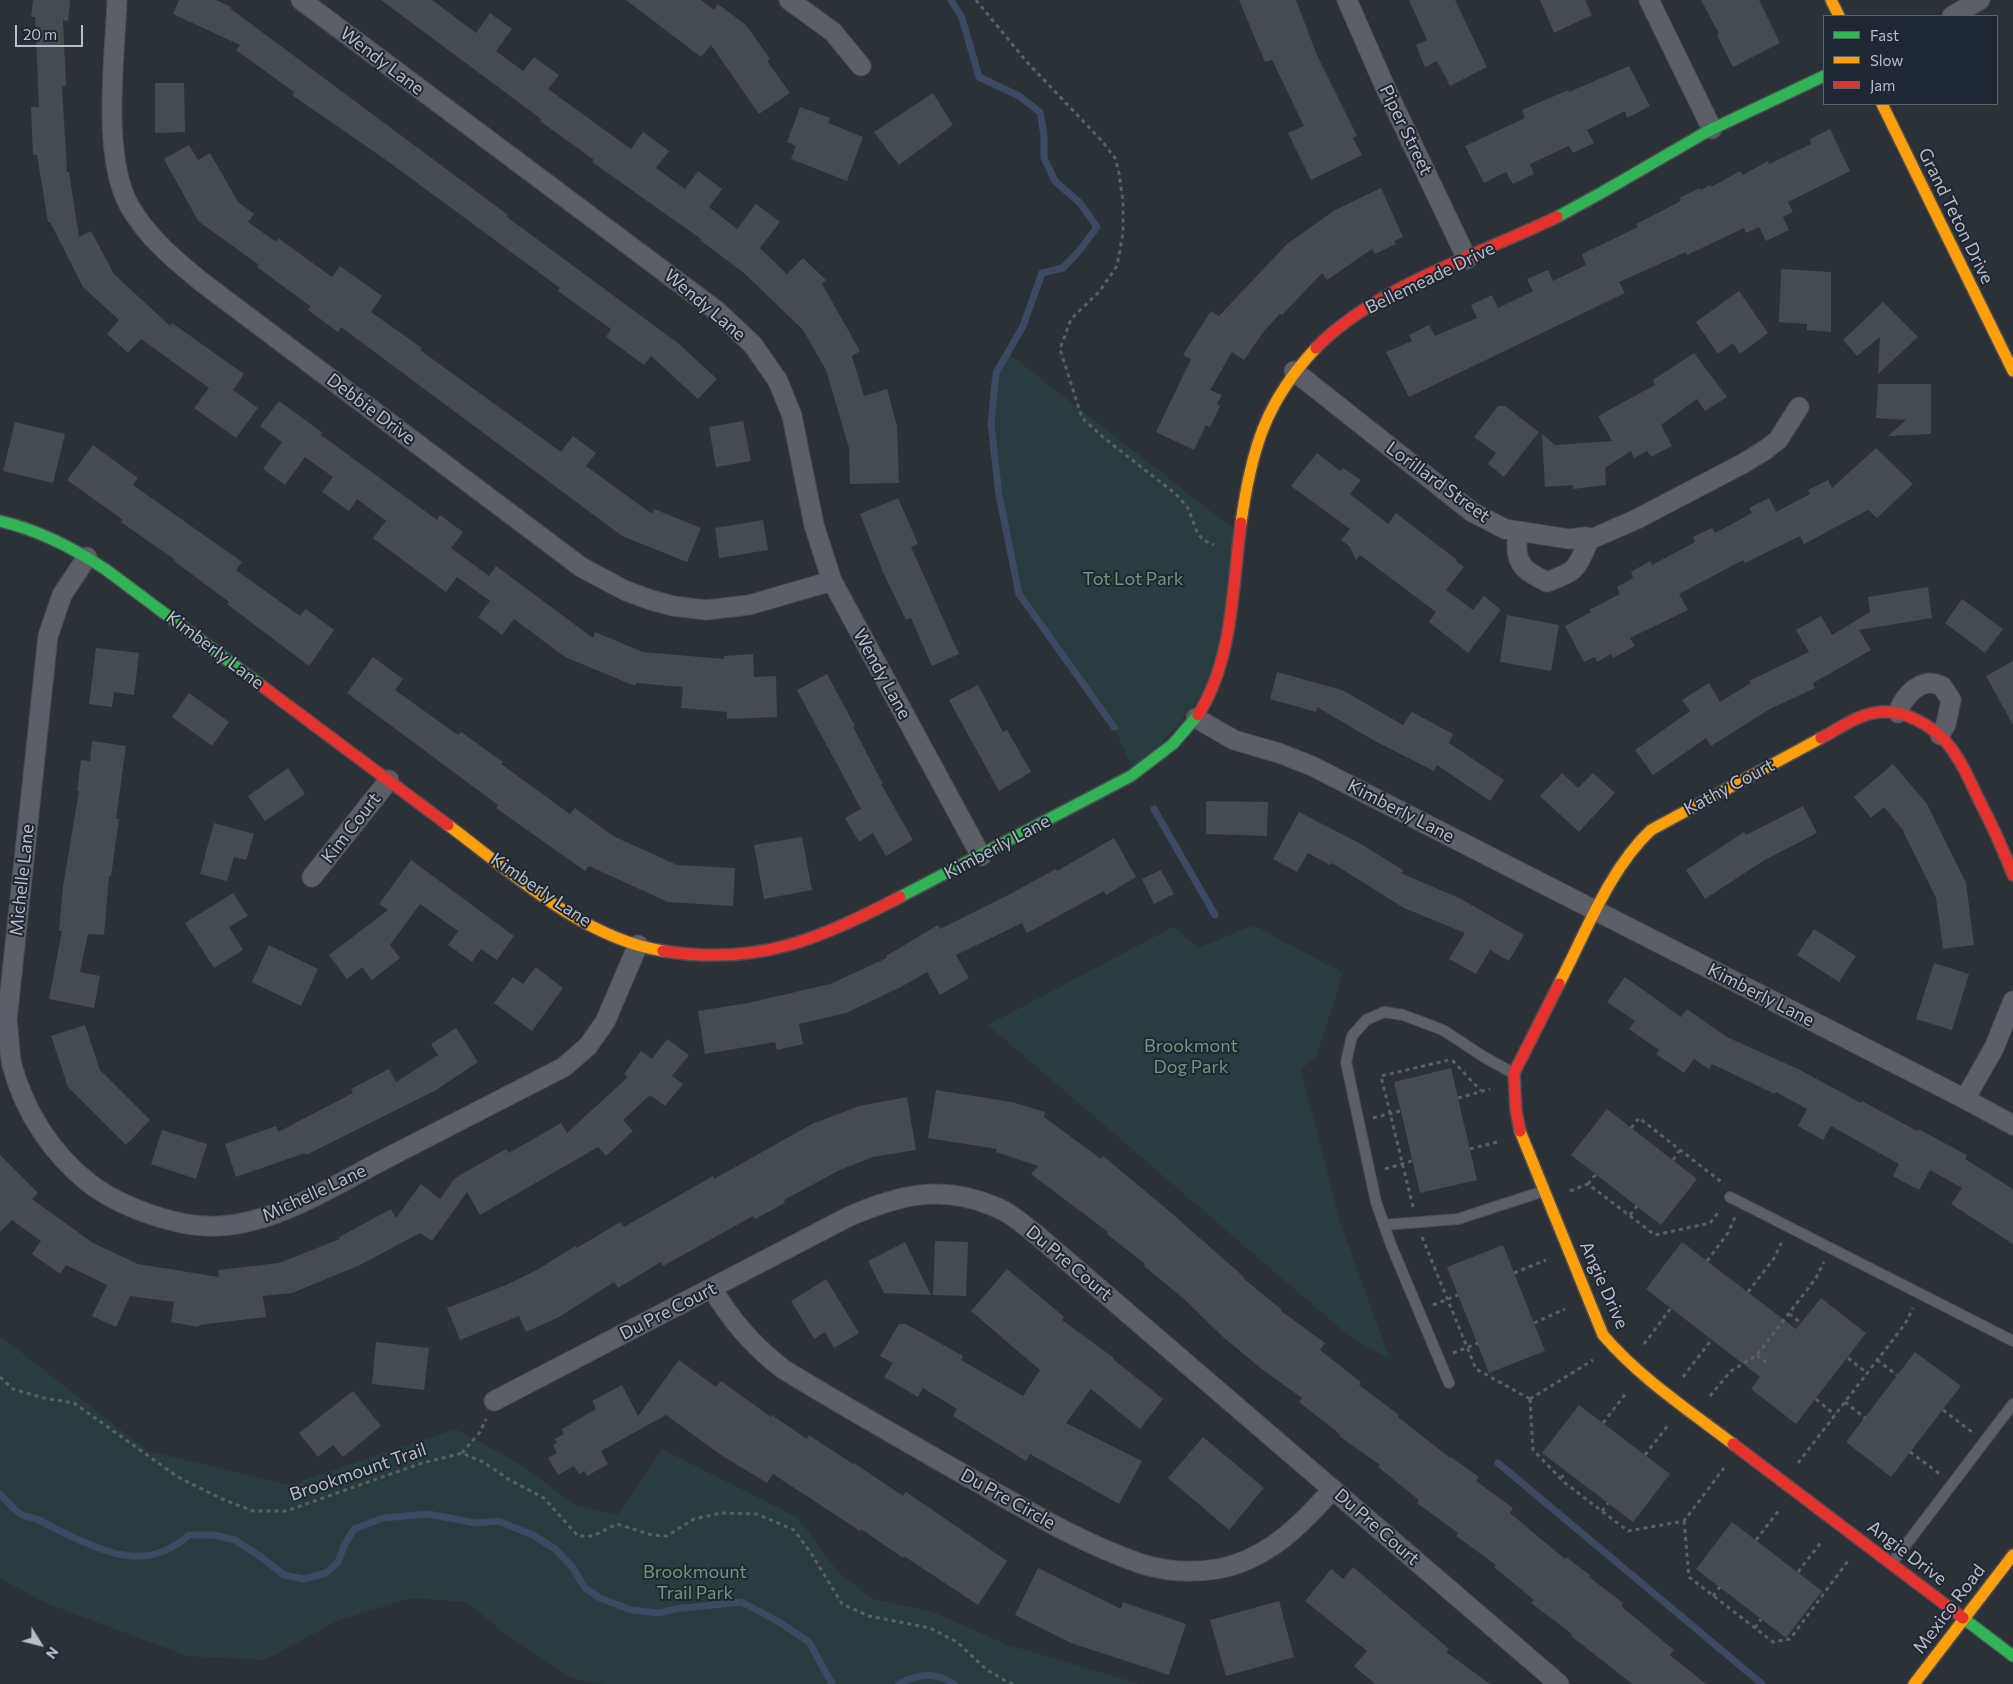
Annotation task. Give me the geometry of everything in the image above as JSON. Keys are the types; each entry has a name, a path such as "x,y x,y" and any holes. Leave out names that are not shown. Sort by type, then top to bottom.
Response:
{"street":[{"name":"Debbie Drive","path":"117,0 112,131 116,173 130,206 154,240 203,283 581,567 626,592 673,606 706,610 749,604 832,581"},
{"name":"Wendy Lane","path":"300,0 717,310 753,345 778,381 792,416 814,525 832,581 860,636 981,856"},
{"path":"788,0 833,32 862,66"},
{"name":"Piper Street","path":"1347,0 1386,89 1467,259"},
{"path":"1649,0 1712,129"},
{"path":"1831,0 1838,15"},
{"path":"1954,15 1980,0"},
{"name":"Bellemeade Drive","path":"1196,718 1208,699 1228,636 1238,544 1251,464 1266,416 1294,371 1320,343 1352,316 1392,293 1564,214 1712,129 1823,76"},
{"name":"Grand Teton Drive","path":"1882,105 2013,371"},
{"name":"Lorillard Street","path":"1294,371 1472,512 1505,529 1568,539 1586,537 1589,540 1637,519 1744,463 1778,440 1799,407"},
{"name":"Kimberly Lane","path":"0,522 26,526 58,539 87,556 565,911 601,930 638,945 689,954 720,956 760,952 800,943 838,928 981,856 1131,776 1166,750 1196,718 1234,740 1279,753 1312,766 1965,1099 2013,1126"},
{"path":"1518,532 1516,551 1522,565 1530,574 1547,582 1577,568 1589,540"},
{"name":"Michelle Lane","path":"87,556 62,595 48,636 7,1020 12,1064 23,1097 40,1128 53,1149 80,1176 102,1192 130,1208 156,1216 188,1224 219,1226 259,1219 310,1198 564,1067 588,1046 606,1022 638,945"},
{"path":"1898,713 1901,703 1915,688 1930,683 1942,686 1951,700 1946,724 1940,735"},
{"name":"Kathy Court","path":"1597,912 1616,873 1635,846 1651,830 1854,720 1880,712 1898,713 1922,723 1940,735 1950,745 1959,759 2002,847 2013,875"},
{"name":"Kim Court","path":"312,877 388,780"},
{"path":"1514,1073 1597,912"},
{"path":"1965,1099 1994,1048 2013,1001"},
{"name":"Angie Drive","path":"1514,1073 1516,1110 1520,1131 1603,1335 1629,1363 1669,1396 2013,1656"},
{"name":"Du Pre Court","path":"494,1401 848,1216 874,1205 901,1197 928,1194 946,1194 972,1199 994,1206 1016,1218 1038,1236 1559,1684"},
{"name":"Du Pre Circle","path":"712,1288 726,1312 744,1335 762,1353 783,1369 1011,1502 1081,1537 1143,1564 1171,1571 1194,1571 1218,1569 1242,1562 1266,1551 1287,1536 1333,1489"},
{"name":"Mexico Road","path":"1914,1684 2013,1555"}],"lane":[{"path":"1449,1383 1418,1311 1376,1202 1346,1062 1352,1036 1366,1020 1384,1012 1403,1014 1443,1030 1484,1057 1514,1073"},
{"path":"1384,1225 1458,1219 1547,1195"},
{"path":"1730,1197 2013,1341"},
{"path":"1891,1564 2013,1404"}],"path":[{"path":"976,0 1026,61 1102,142 1115,158 1119,172 1123,202 1123,234 1117,266 1098,292 1071,318 1060,349 1082,418 1104,438 1176,494 1188,508 1197,532 1203,540 1213,545 1238,544"},
{"path":"1458,1098 1481,1092"},
{"path":"1358,1122 1400,1111"},
{"path":"1588,1184 1655,1235 1710,1223 1730,1197 1726,1185 1639,1118 1631,1128"},
{"path":"1673,1160 1680,1150"},
{"path":"1370,1173 1412,1162"},
{"path":"1547,1195 1588,1184 1596,1174"},
{"path":"1707,1261 1728,1233 1742,1203"},
{"path":"1630,1215 1637,1206"},
{"path":"1748,1292 1775,1257 1789,1227"},
{"path":"1695,1416 1731,1370 1757,1355 1816,1278 1831,1248"},
{"path":"1514,1273 1569,1250"},
{"path":"1783,1482 1905,1324 1920,1294"},
{"path":"1418,1311 1458,1295"},
{"path":"1534,1323 1588,1298"},
{"path":"1629,1363 1671,1308"},
{"path":"1789,1314 1801,1323"},
{"path":"1669,1396 1712,1339"},
{"path":"1439,1360 1478,1343"},
{"path":"1613,1346 1530,1399 1533,1450 1561,1478 1628,1531 1684,1521"},
{"path":"1757,1355 1769,1365"},
{"path":"1848,1358 1867,1373"},
{"path":"1878,1360 1897,1375"},
{"path":"1603,1423 1641,1374"},
{"name":"Brookmount Trail","path":"0,1377 13,1389 44,1398 74,1403 178,1477 253,1511 286,1511 419,1464 462,1453"},
{"path":"1816,1399 1835,1415"},
{"path":"494,1401 480,1432 462,1453 485,1463 508,1479 544,1498 578,1536 593,1536 617,1524 652,1534 667,1536 694,1519 721,1514 757,1514 794,1530 811,1552 842,1604 870,1616 930,1628 957,1642 987,1670 1009,1683 1017,1684"},
{"path":"1845,1402 1864,1418"},
{"path":"1645,1455 1683,1406"},
{"path":"1942,1410 1984,1441"},
{"path":"1739,1448 1684,1521 1689,1577 1773,1642 1790,1638 1862,1541"},
{"path":"1910,1452 1952,1484"},
{"path":"1561,1478 1566,1472"},
{"path":"1756,1540 1795,1491"},
{"path":"1602,1511 1608,1503"},
{"path":"1798,1572 1836,1522"},
{"path":"1714,1596 1720,1587"},
{"path":"1755,1628 1761,1619"}],"green space":[{"name":"Tot Lot Park","path":"1008,353 1240,534 1217,678 1135,774 1114,727 1019,594 999,495 991,424 996,373"},
{"name":"Brookmont Dog Park","path":"1253,925 1343,973 1317,1055 1301,1070 1339,1219 1390,1360 1349,1336 988,1025 1173,927 1199,948"},
{"name":"Brookmount Trail Park","path":"0,1336 148,1451 289,1485 455,1429 520,1464 575,1505 618,1515 662,1449 798,1518 838,1572 873,1599 933,1612 1005,1644 1140,1684 603,1684 572,1678 510,1638 467,1602 410,1598 337,1621 265,1660 187,1656 46,1603 0,1578"}],"building":[{"path":"33,0 70,0 68,21 63,20 66,86 62,86 67,172 69,172 79,237 91,231 114,274 170,326 172,323 244,374 233,390 258,408 236,438 194,408 209,388 141,339 128,353 107,334 119,320 83,287 50,222 48,222 37,155 33,155 31,107 39,107 35,17 31,17"},
{"path":"179,0 216,0 231,7 231,9 508,215 507,217 679,344 717,379 698,399 651,356 644,365 606,337 611,329 558,291 560,288 386,160 292,95 294,92 236,50 240,45 173,14"},
{"path":"381,0 432,0 476,33 490,13 512,29 496,51 523,71 534,57 559,75 548,89 631,149 643,132 669,151 656,168 685,189 698,171 722,189 709,207 737,229 756,204 780,222 760,248 787,274 803,258 826,280 822,284 860,351 852,356 864,396 887,389 897,426 899,483 850,484 849,448 826,370 803,330 744,273 701,239 592,162 594,160 540,121 541,119"},
{"path":"626,0 701,0 714,10 718,4 746,25 770,59 767,61 790,93 759,114 711,45 701,57"},
{"path":"1239,0 1296,0 1316,53 1357,136 1353,138 1362,155 1311,180 1288,133 1304,126 1272,60 1265,62"},
{"path":"1409,0 1455,0 1487,67 1450,86 1437,61 1425,67 1416,45 1427,40"},
{"path":"1540,0 1585,0 1592,15 1554,33"},
{"path":"1701,0 1759,0 1780,43 1733,67 1717,35 1719,34"},
{"path":"1629,66 1650,106 1627,118 1625,111 1587,130 1594,143 1573,153 1569,146 1530,164 1534,174 1513,184 1506,172 1484,183 1465,146 1525,118 1522,110"},
{"path":"155,83 184,83 185,132 155,133"},
{"path":"933,93 953,125 899,165 874,132"},
{"path":"800,107 830,118 828,123 863,137 847,181 791,159 796,146 787,142"},
{"path":"1830,129 1850,171 1788,202 1793,212 1783,217 1789,230 1766,241 1759,227 1746,233 1744,228 1687,255 1686,252 1619,282 1625,293 1409,397 1386,352 1412,341 1409,335 1429,325 1435,336 1477,318 1471,305 1492,295 1498,308 1533,291 1527,279 1548,270 1553,281 1586,265 1582,254 1638,227 1636,224 1681,201 1679,198 1700,188 1701,190 1710,185 1711,187 1740,171 1743,175 1768,161 1769,164 1811,144 1810,139"},
{"path":"189,145 198,160 210,153 238,202 254,214 248,222 276,242 278,238 332,277 340,266 382,296 371,312 422,348 420,350 561,452 573,436 596,453 586,466 652,514 654,509 701,528 687,562 622,536 341,327 338,332 308,310 310,306 257,267 259,265 198,221 164,159"},
{"path":"1381,188 1403,237 1394,241 1396,244 1375,254 1372,249 1327,280 1322,273 1264,331 1244,360 1232,352 1210,390 1222,395 1217,404 1220,406 1210,427 1206,425 1194,450 1156,432 1191,359 1183,355 1211,311 1219,316 1287,244 1335,210"},
{"path":"1781,269 1831,272 1831,332 1807,330 1807,324 1779,322"},
{"path":"1739,291 1768,333 1740,354 1733,343 1718,354 1696,322"},
{"path":"1882,301 1918,337 1878,374 1880,337 1857,356 1843,340"},
{"path":"1694,353 1727,397 1705,411 1697,399 1661,425 1672,446 1651,457 1647,451 1634,458 1631,451 1605,468 1606,485 1573,489 1573,485 1545,487 1542,434 1555,445 1612,441 1598,416 1655,385 1653,380"},
{"path":"1878,384 1931,384 1931,434 1888,436 1906,420 1876,418"},
{"path":"279,401 323,433 321,435 437,520 440,515 463,532 451,548 489,576 496,566 593,638 595,632 643,652 724,659 724,656 753,654 754,677 776,676 777,717 727,719 727,712 681,708 683,687 636,683 635,686 565,657 514,619 502,635 478,617 490,601 457,577 446,592 373,538 386,521 357,499 349,511 322,492 333,477 305,457 285,485 263,469 282,442 260,426"},
{"path":"1498,406 1505,406 1539,432 1504,477 1488,464 1496,453 1474,437"},
{"path":"743,421 751,461 716,467 709,427"},
{"path":"15,422 65,434 53,483 3,471"},
{"path":"93,445 138,478 133,485 242,562 236,570 300,616 306,609 334,630 309,666 227,604 229,602 175,560 121,522 123,520 67,480"},
{"path":"1876,448 1913,484 1877,518 1868,510 1804,544 1800,536 1745,563 1743,560 1679,594 1688,610 1630,638 1635,646 1613,658 1611,654 1597,662 1595,657 1584,662 1565,626 1591,612 1589,610 1620,594 1617,587 1633,578 1631,572 1650,561 1652,565 1695,542 1693,537 1712,528 1715,533 1752,513 1749,508 1769,498 1776,512 1810,494 1808,490 1828,480 1832,488"},
{"path":"1317,453 1340,471 1343,468 1361,480 1350,494 1388,524 1396,513 1464,567 1446,590 1473,610 1484,596 1501,610 1468,653 1429,622 1436,612 1360,555 1356,560 1350,547 1341,540 1350,529 1291,486"},
{"path":"898,498 918,544 911,547 959,654 932,666 911,618 906,620 883,572 860,514"},
{"path":"763,520 768,550 719,558 715,528"},
{"path":"1928,587 1932,618 1859,630 1871,650 1813,683 1815,688 1770,709 1711,746 1706,738 1653,775 1635,750 1690,711 1682,700 1709,683 1720,702 1751,683 1749,681 1809,652 1796,630 1821,616 1832,635 1870,612 1868,597"},
{"path":"1962,599 2003,629 1985,653 1945,623"},
{"path":"1507,615 1559,625 1551,671 1500,662"},
{"path":"96,648 139,653 134,695 114,692 112,707 89,704"},
{"path":"373,657 403,679 395,690 458,735 461,732 503,762 501,764 570,814 575,808 613,836 677,865 735,868 733,906 668,902 589,866 585,871 496,808 498,805 347,693"},
{"path":"2013,661 2013,725 1986,676"},
{"path":"1277,672 1342,690 1403,725 1412,712 1453,734 1449,743 1504,780 1490,801 1437,765 1434,771 1373,740 1317,707 1316,712 1270,699"},
{"path":"827,674 855,726 853,727 883,784 881,784 913,840 886,856 873,833 859,842 845,818 861,809 797,690"},
{"path":"978,685 1003,732 1007,730 1031,772 999,791 949,700"},
{"path":"189,693 229,722 212,746 172,717"},
{"path":"92,741 126,746 116,819 119,819 111,876 109,876 104,935 88,934 80,972 100,976 94,1008 49,999 62,931 59,931 63,887 79,791 77,791 81,760 90,761"},
{"path":"1893,764 1927,804 1966,883 1974,945 1943,949 1936,898 1902,829 1884,807 1871,818 1854,797"},
{"path":"288,768 305,794 265,821 248,796"},
{"path":"1562,773 1578,788 1593,773 1615,793 1579,832 1540,796"},
{"path":"1206,801 1268,802 1267,836 1206,834"},
{"path":"1803,806 1817,833 1763,861 1705,899 1686,870 1744,832 1746,835"},
{"path":"1299,812 1361,844 1403,870 1401,873 1461,899 1524,935 1509,961 1490,950 1476,974 1449,959 1465,933 1404,908 1332,863 1330,865 1308,853 1297,872 1273,859"},
{"path":"214,823 254,834 246,860 234,857 227,881 200,874"},
{"path":"802,837 812,890 764,899 754,845"},
{"path":"1114,838 1136,877 1106,895 1104,891 1027,933 1022,923 956,955 969,978 940,995 927,972 901,987 846,1013 799,1024 803,1044 777,1050 775,1042 705,1054 698,1011 748,1003 830,984 887,958 886,956 938,925 940,929 1056,869 1057,871"},
{"path":"411,860 514,936 497,960 481,949 472,962 448,945 458,931 420,904 390,945 400,958 372,980 362,967 347,979 329,955 388,910 379,904"},
{"path":"1161,870 1174,894 1154,904 1142,879"},
{"path":"233,893 248,916 229,927 243,950 214,968 185,923"},
{"path":"1814,929 1856,956 1839,982 1797,955"},
{"path":"269,945 318,969 301,1006 252,982"},
{"path":"1934,963 1969,974 1952,1030 1916,1019"},
{"path":"536,967 563,988 532,1031 494,1003 513,977 523,984"},
{"path":"1625,977 1681,1017 1687,1009 1727,1037 1800,1070 1861,1103 1862,1101 1917,1131 1918,1129 1967,1155 1965,1159 2013,1189 2013,1244 1951,1204 1962,1188 1930,1170 1919,1190 1893,1176 1899,1164 1831,1126 1823,1140 1798,1126 1807,1109 1776,1092 1775,1094 1712,1064 1709,1069 1694,1059 1684,1073 1656,1054 1659,1050 1629,1029 1635,1021 1607,1002"},
{"path":"85,1025 100,1070 150,1120 126,1145 68,1087 51,1036"},
{"path":"456,1028 478,1062 436,1090 306,1155 305,1153 236,1177 225,1144 276,1126 278,1132 353,1093 351,1089 389,1069 396,1082 438,1055 431,1044"},
{"path":"667,1039 689,1055 672,1076 683,1084 665,1106 650,1095 623,1120 633,1131 606,1156 598,1147 480,1215 467,1192 432,1241 420,1233 360,1265 292,1293 263,1296 266,1317 199,1325 198,1327 171,1322 174,1302 130,1296 116,1327 92,1316 107,1285 66,1265 60,1274 32,1254 41,1241 12,1220 0,1232 0,1155 38,1193 32,1199 93,1243 138,1264 219,1277 218,1270 279,1263 340,1239 339,1237 391,1209 396,1218 421,1184 440,1199 455,1178 506,1149 509,1153 561,1123 567,1133 628,1077 624,1074 641,1051 652,1059"},
{"path":"1451,1068 1477,1180 1420,1193 1394,1082"},
{"path":"936,1090 1012,1102 1045,1112 1044,1117 1101,1159 1103,1156 1169,1211 1281,1311 1325,1343 1320,1350 1361,1382 1359,1385 1399,1415 1398,1417 1450,1458 1479,1477 1476,1481 1513,1508 1510,1513 1565,1559 1566,1557 1590,1575 1589,1577 1623,1603 1621,1606 1674,1650 1670,1655 1706,1684 1632,1684 1531,1603 1534,1600 1494,1567 1496,1565 1456,1536 1458,1533 1417,1503 1419,1500 1378,1467 1380,1465 1339,1436 1340,1434 1299,1402 1302,1398 1263,1370 1222,1336 1184,1299 1144,1266 1145,1264 1107,1234 1108,1232 1031,1174 1038,1166 996,1152 997,1149 928,1138"},
{"path":"907,1097 916,1150 873,1157 840,1170 784,1200 785,1203 755,1219 753,1216 663,1266 661,1262 618,1288 614,1282 559,1317 526,1332 519,1316 460,1340 447,1308 506,1285 537,1270 575,1246 577,1248 620,1222 624,1227 713,1176 714,1179 812,1124 859,1106"},
{"path":"1607,1109 1697,1179 1661,1225 1571,1155"},
{"path":"162,1130 207,1144 196,1179 151,1164"},
{"path":"935,1241 968,1242 966,1296 933,1295"},
{"path":"905,1242 931,1295 884,1293 868,1261"},
{"path":"1682,1242 1796,1329 1821,1298 1866,1333 1796,1424 1751,1389 1760,1377 1646,1289"},
{"path":"1503,1245 1545,1351 1489,1373 1447,1267"},
{"path":"1007,1269 1064,1317 1062,1320 1114,1358 1163,1399 1140,1429 1091,1389 1066,1423 1142,1461 1119,1504 1030,1454 1026,1461 953,1416 957,1409 923,1388 918,1397 884,1377 893,1363 880,1356 899,1324 906,1324 963,1356 961,1360 1023,1396 1040,1370 971,1311"},
{"path":"826,1279 859,1333 834,1348 825,1332 814,1339 791,1301"},
{"path":"376,1342 429,1348 424,1390 372,1384"},
{"path":"1915,1352 1961,1386 1891,1477 1846,1442"},
{"path":"679,1360 716,1387 721,1381 771,1417 772,1415 807,1439 809,1435 903,1496 906,1492 1007,1561 978,1605 773,1474 767,1483 721,1455 666,1415 601,1451 608,1464 587,1476 585,1471 579,1474 574,1466 558,1475 548,1458 557,1453 553,1445 557,1443 555,1439 564,1434 562,1429 596,1409 592,1401 622,1385 638,1416"},
{"path":"353,1391 381,1426 343,1457 333,1445 318,1457 299,1433"},
{"path":"1579,1405 1670,1474 1633,1522 1542,1453"},
{"path":"1203,1437 1264,1488 1229,1530 1168,1478"},
{"path":"1732,1522 1822,1591 1786,1638 1696,1569"},
{"path":"1353,1567 1449,1649 1446,1652 1490,1684 1375,1684 1354,1666 1367,1651 1305,1601 1331,1569 1343,1579"},
{"path":"1038,1568 1121,1609 1123,1602 1186,1624 1169,1675 1071,1643 1015,1615"},
{"path":"1279,1601 1294,1657 1226,1676 1210,1620"}],"waterway":[{"path":"951,0 962,18 979,77 1019,96 1040,112 1044,135 1044,158 1055,181 1080,203 1097,227 1080,250 1063,268 1042,273 1023,326 996,373 991,424 999,495 1019,594 1114,727"},
{"path":"1154,809 1215,915"},
{"path":"1498,1463 1762,1684"},
{"path":"0,1494 21,1514 37,1519 88,1544 122,1555 156,1554 172,1547 189,1535 214,1535 235,1540 284,1575 304,1579 326,1573 338,1562 344,1546 354,1529 383,1518 428,1514 476,1523 498,1521 533,1535 555,1549 573,1568 585,1588 600,1598 631,1610 659,1613 675,1609 741,1602 776,1620 809,1642 832,1684"},
{"path":"899,1684 906,1680 927,1675 940,1677 954,1684"}],"traffic: fast":[{"path":"1557,217 1708,131 1823,76"},
{"path":"0,521 42,534 93,561 262,686"},
{"path":"900,897 1131,776 1173,744 1198,715"},
{"path":"1963,1618 2013,1656"}],"traffic: slow":[{"path":"1831,0 1838,15"},
{"path":"1882,105 2013,371"},
{"path":"1241,523 1250,473 1263,429 1272,408 1284,388 1316,348"},
{"path":"1559,984 1599,902 1623,863 1636,845 1651,830 1821,738"},
{"path":"448,825 522,882 576,918 633,944 663,951"},
{"path":"1520,1131 1603,1335 1617,1351 1648,1379 1733,1444"},
{"path":"1914,1684 2013,1555"}],"traffic: jam":[{"path":"1316,348 1367,307 1398,290 1463,258 1557,217"},
{"path":"1198,715 1210,693 1219,670 1225,646 1230,622 1241,523"},
{"path":"262,686 448,825"},
{"path":"1821,738 1858,718 1881,712 1899,713 1908,716 1933,730 1951,748 1964,769 1997,836 2013,875"},
{"path":"663,951 697,955 728,955 758,952 786,946 841,926 900,897"},
{"path":"1520,1131 1516,1110 1514,1073 1559,984"},
{"path":"1733,1444 1963,1618"}]}
